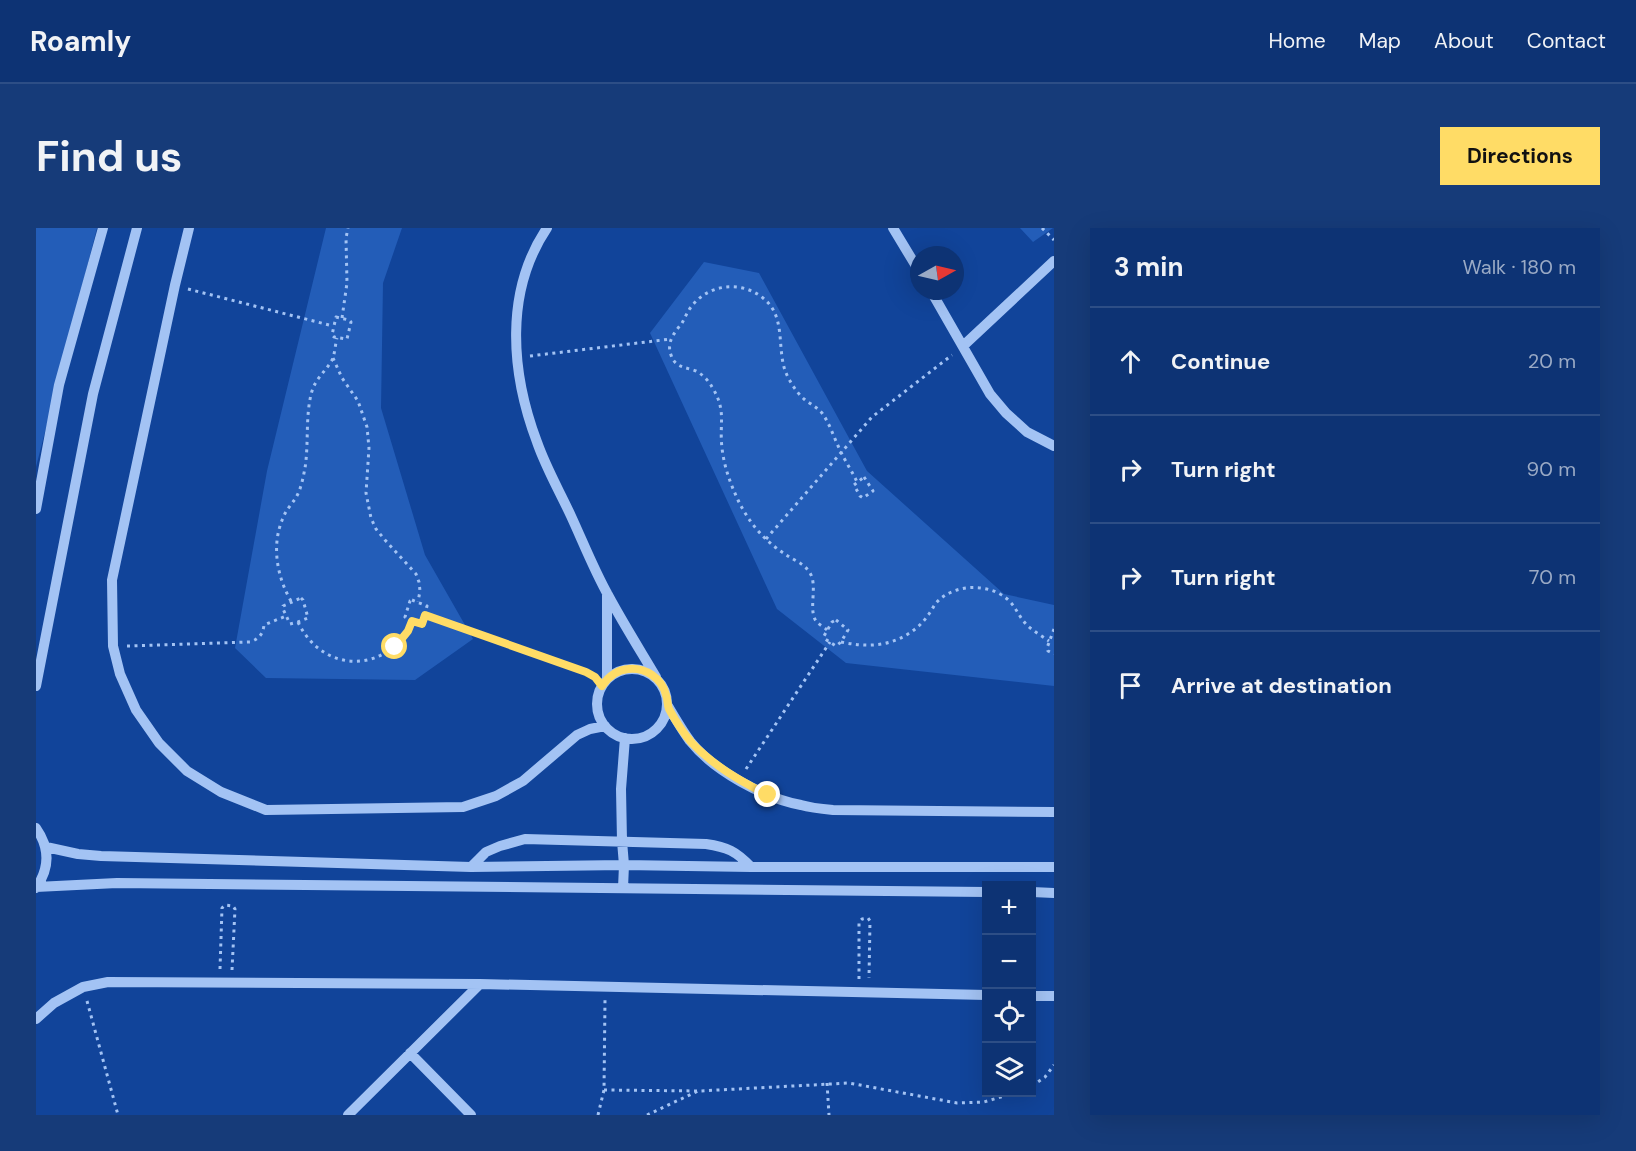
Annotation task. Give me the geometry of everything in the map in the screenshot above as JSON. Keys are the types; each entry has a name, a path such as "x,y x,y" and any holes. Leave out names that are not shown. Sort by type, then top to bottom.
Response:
{"street":[{"path":"36,509 58,385 102,228"},
{"path":"36,686 93,394 137,228"},
{"path":"189,228 112,580 113,646 120,674 136,710 159,743 187,771 221,792 266,810 463,807 496,796 523,781 577,735 605,726"},
{"path":"547,228 524,277 516,319 516,357 524,401 537,443 607,593 656,678 663,686 668,706 691,742 714,763 738,780 768,795 800,805 833,810 1054,812"},
{"path":"894,228 910,256"},
{"path":"963,346 1054,261"},
{"path":"936,300 990,394 1027,432 1054,447"},
{"path":"607,593 604,683 598,696 597,707 600,717 610,732 625,738 642,738 650,735 662,723 668,706"},
{"path":"604,683 615,673 626,669 646,672 656,678"},
{"path":"623,888 621,789 625,738"},
{"path":"36,828 46,847 47,858 42,879 36,888"},
{"path":"471,867 486,852 525,839 699,843 718,846 741,856 751,867"},
{"path":"46,847 101,856 471,867 624,865 1054,867"},
{"path":"36,888 117,883 982,892"},
{"path":"1036,892 1054,893"},
{"path":"36,1019 54,1003 83,987 108,982 480,984 982,995"},
{"path":"348,1115 480,984"},
{"path":"1036,996 1054,996"},
{"path":"410,1053 471,1115"}],"path":[{"path":"342,318 347,283 346,238 348,228"},
{"path":"1042,228 1054,240"},
{"path":"175,285 333,326"},
{"path":"827,630 816,622 813,612 811,574 805,567 766,539 746,515 724,463 722,408 710,384 702,375 677,364 671,357 669,348 671,339 691,306 712,290 726,286 753,291 772,306 780,327 782,360 787,375 801,397 821,412 857,482"},
{"path":"336,317 349,320 351,322 348,337 345,339 332,335 333,326 336,317"},
{"path":"291,602 280,578 278,536 282,519 296,497 303,479 312,389 333,358 337,338"},
{"path":"516,357 671,339"},
{"path":"766,539 872,417 963,346"},
{"path":"333,358 342,378 358,401 365,418 369,448 366,493 370,518 385,540 416,574 420,591 418,602"},
{"path":"865,478 872,492 861,498 854,487 857,482 865,478"},
{"path":"841,642 872,646 898,640 920,625 936,603 953,592 973,587 983,587 1002,595 1028,626 1049,641"},
{"path":"301,598 309,615 308,618 290,624 283,606 291,602 301,598"},
{"path":"410,601 418,602 427,606 422,624 406,619 405,615 410,601"},
{"path":"425,615 586,672 604,683"},
{"path":"113,646 250,642 260,636 264,625 286,616"},
{"path":"298,622 309,640 325,654 356,662 377,658 386,653 402,640 412,621"},
{"path":"834,621 848,630 837,646 824,636 827,630 834,621"},
{"path":"1054,629 1047,648 1047,651 1054,654"},
{"path":"738,780 830,642"},
{"path":"219,983 222,908 230,905 235,909 231,983"},
{"path":"868,918 870,921 864,992 859,922 868,918"},
{"path":"83,987 118,1115"},
{"path":"598,1115 604,1090 606,987"},
{"path":"1036,1083 1045,1077 1054,1065"},
{"path":"827,1083 829,1115"},
{"path":"604,1090 700,1091 849,1083 957,1103 984,1102 1001,1097"},
{"path":"647,1115 700,1091"}],"shaded area":[{"path":"36,228 97,228 36,467"},
{"path":"326,228 402,228 383,283 381,408 425,555 473,639 415,680 266,678 235,648 267,471"},
{"path":"1020,228 1053,228 1033,242"},
{"path":"704,262 759,273 867,471 1004,594 1054,605 1054,686 846,663 777,609 650,333"}],"route":[{"path":"395,647 408,631 412,621 422,624 425,615 586,672 595,677 602,686 615,673 626,669 646,672 663,686 668,706 691,742 714,763 738,780 768,795"}]}
